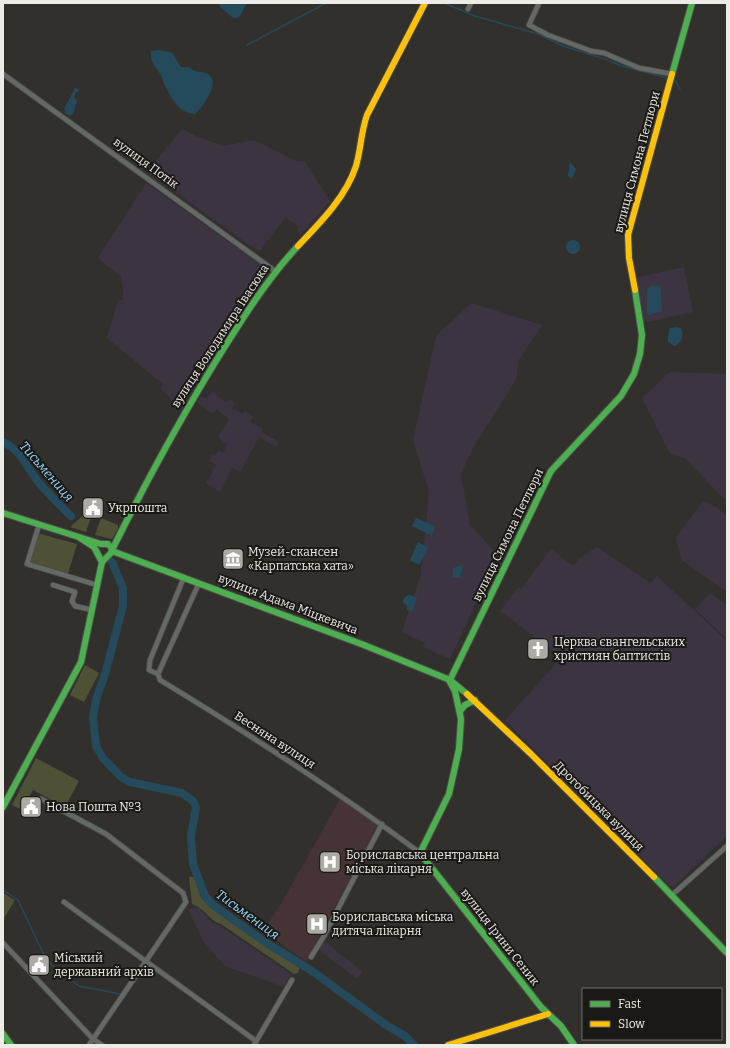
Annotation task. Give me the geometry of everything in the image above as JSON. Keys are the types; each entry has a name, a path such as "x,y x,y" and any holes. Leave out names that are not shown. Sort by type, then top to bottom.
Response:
{"main road":[{"name":"вулиця Володимира Івасюка","path":"102,562 112,553 147,479 183,412 275,271 336,203 352,176 359,158 363,125 367,115 425,3"},
{"name":"вулиця Симона Петлюри","path":"450,680 551,471 621,396 637,370 641,356 642,338 630,259 628,235 692,3"},
{"path":"3,513 101,544 108,544 117,540"},
{"path":"3,807 81,662 102,562 99,553 91,544 80,538"},
{"path":"99,553 101,544"},
{"path":"108,544 112,553"},
{"name":"вулиця Адама Міцкевича","path":"99,553 102,556 112,553 184,577 392,656 450,680"},
{"name":"Дрогобицька вулиця","path":"450,680 475,700 672,895 727,953"},
{"path":"420,853 449,794 461,730 460,711 450,680"},
{"path":"460,711 465,705 475,700"},
{"name":"вулиця Ірини Сеник","path":"420,853 548,1014 561,1026 574,1045"},
{"path":"448,1045 548,1014"},
{"path":"3,1034 11,1045"}],"street":[{"path":"468,9 471,3"},
{"path":"539,3 529,25 548,35 591,51 604,53 639,68 672,74"},
{"name":"вулиця Потік","path":"3,74 275,271"},
{"path":"39,525 27,564 97,584"},
{"name":"Весняна вулиця","path":"184,577 150,660 149,670 158,674 160,680 257,739 382,824 420,853"},
{"path":"158,674 198,583"},
{"path":"53,585 75,592 72,601 75,606 92,610"},
{"path":"41,799 106,834 182,893 186,902 89,1045"},
{"path":"311,957 350,888 382,824"},
{"path":"672,895 727,846"},
{"path":"64,902 147,961 255,1043 292,980"},
{"path":"3,943 93,1039 102,1045"}],"shaded area":[{"path":"182,129 223,146 254,140 296,161 305,162 330,201 301,234 297,231 298,226 285,218 259,252 147,172"},
{"path":"146,183 267,269 264,283 181,407 161,390 163,384 107,338 118,300 123,300 123,289 121,277 98,258"},
{"path":"684,267 693,312 643,323 634,278"},
{"path":"471,303 542,325 518,361 517,378 473,448 461,474 470,525 498,555 450,659 423,647 425,643 402,632 421,574 429,492 413,440 436,336"},
{"path":"670,372 727,374 727,502 685,458 670,453 642,398"},
{"path":"212,391 226,403 230,399 235,403 232,409 234,411 236,409 242,414 245,411 253,417 250,422 263,429 262,432 279,442 276,447 259,437 240,472 232,468 220,492 206,483 216,465 209,461 212,454 215,456 218,450 223,453 227,445 218,437 229,419 217,409 213,414 197,402 202,396 206,399"},
{"path":"703,501 716,507 727,516 727,592 682,560 676,538"},
{"path":"597,547 650,583 657,576 727,641 727,836 674,886 670,886 505,720 562,657 500,611 518,587 521,589 551,549 573,566 579,559"},
{"path":"710,593 727,605 727,639 695,609"},
{"path":"340,799 379,824 306,961 263,931 281,904"},
{"path":"199,908 212,923 219,925 291,974 284,987 225,966 203,941 188,909"},
{"path":"324,941 363,972 357,979 318,949"}],"green space":[{"path":"87,512 92,514 86,532 70,527"},
{"path":"101,518 118,525 118,529 112,539 95,535"},
{"path":"37,533 77,544 68,574 28,563"},
{"path":"85,665 99,673 84,702 70,695"},
{"path":"36,758 79,781 65,807 33,790 22,810 12,805"},
{"path":"189,877 194,877 201,897 211,908 263,945 300,967 298,973 294,974 213,920 200,908 192,904"},
{"path":"3,893 15,900 3,920"}],"water":[{"path":"219,3 247,3 240,16 233,18 220,7"},
{"path":"158,50 174,54 181,67 189,67 195,71 206,73 211,76 213,81 210,94 195,114 182,110 173,100 151,58 151,51"},
{"path":"75,88 80,90 74,97 77,101 73,114 66,114 64,109"},
{"path":"570,162 576,169 572,179 568,176"},
{"path":"573,240 578,242 580,247 578,252 573,254 568,252 566,247 568,242"},
{"path":"659,285 661,290 662,311 649,315 647,314 647,290 650,286"},
{"path":"670,328 681,328 682,336 681,341 674,346 668,342 668,335"},
{"path":"416,518 435,526 432,536 412,526"},
{"path":"418,542 428,548 419,565 410,560"},
{"path":"461,565 463,566 460,578 453,577 453,568"},
{"path":"408,595 417,597 412,612 407,610 407,606 403,602 404,598"}],"waterway":[{"path":"247,45 326,3"},
{"path":"444,3 475,16 538,34 563,46 622,66 667,78"},
{"path":"675,80 680,89"},
{"name":"Тисьмениця","path":"3,442 15,450 40,484 71,516"},
{"name":"Тисьмениця","path":"112,562 123,588 123,606 105,674 96,700 93,717 96,746 103,758 121,777 130,782 182,793 193,801 196,807 191,836 193,864 205,896 213,905 265,942 312,971 386,1025 405,1036 414,1045"},
{"path":"3,890 18,900 44,955 51,964 79,986 120,994"}],"traffic: fast":[{"path":"672,74 692,3"},
{"path":"112,550 163,452 219,356 246,313 266,285 298,246"},
{"path":"450,680 551,471 621,396 634,374 640,354 642,335 635,290"},
{"path":"3,513 101,544 108,544 112,548 111,553 102,562"},
{"path":"3,807 81,662 102,562 94,547 80,538"},
{"path":"112,551 364,645 450,680 467,694"},
{"path":"450,682 455,691 461,719 459,749 449,794 420,853 541,1007 561,1026 574,1045"},
{"path":"460,711 465,705 475,700"},
{"path":"654,877 727,953"},
{"path":"3,1034 11,1045"}],"traffic: slow":[{"path":"298,246 332,209 352,177 358,160 363,128 367,115 425,3"},
{"path":"635,290 629,258 628,235 672,74"},
{"path":"467,694 531,754 654,877"},
{"path":"448,1045 548,1014"}],"place":[{"name":"Укрпошта","path":"93,508"},
{"name":"Музей-скансен «Карпатська хата»","path":"233,559"},
{"name":"Церква євангельських християн баптистів","path":"538,649"},
{"name":"Нова Пошта №3","path":"31,807"},
{"name":"Бориславська центральна міська лікарня","path":"330,862"},
{"name":"Бориславська міська дитяча лікарня","path":"317,924"},
{"name":"Міський державний архів","path":"39,965"}]}
